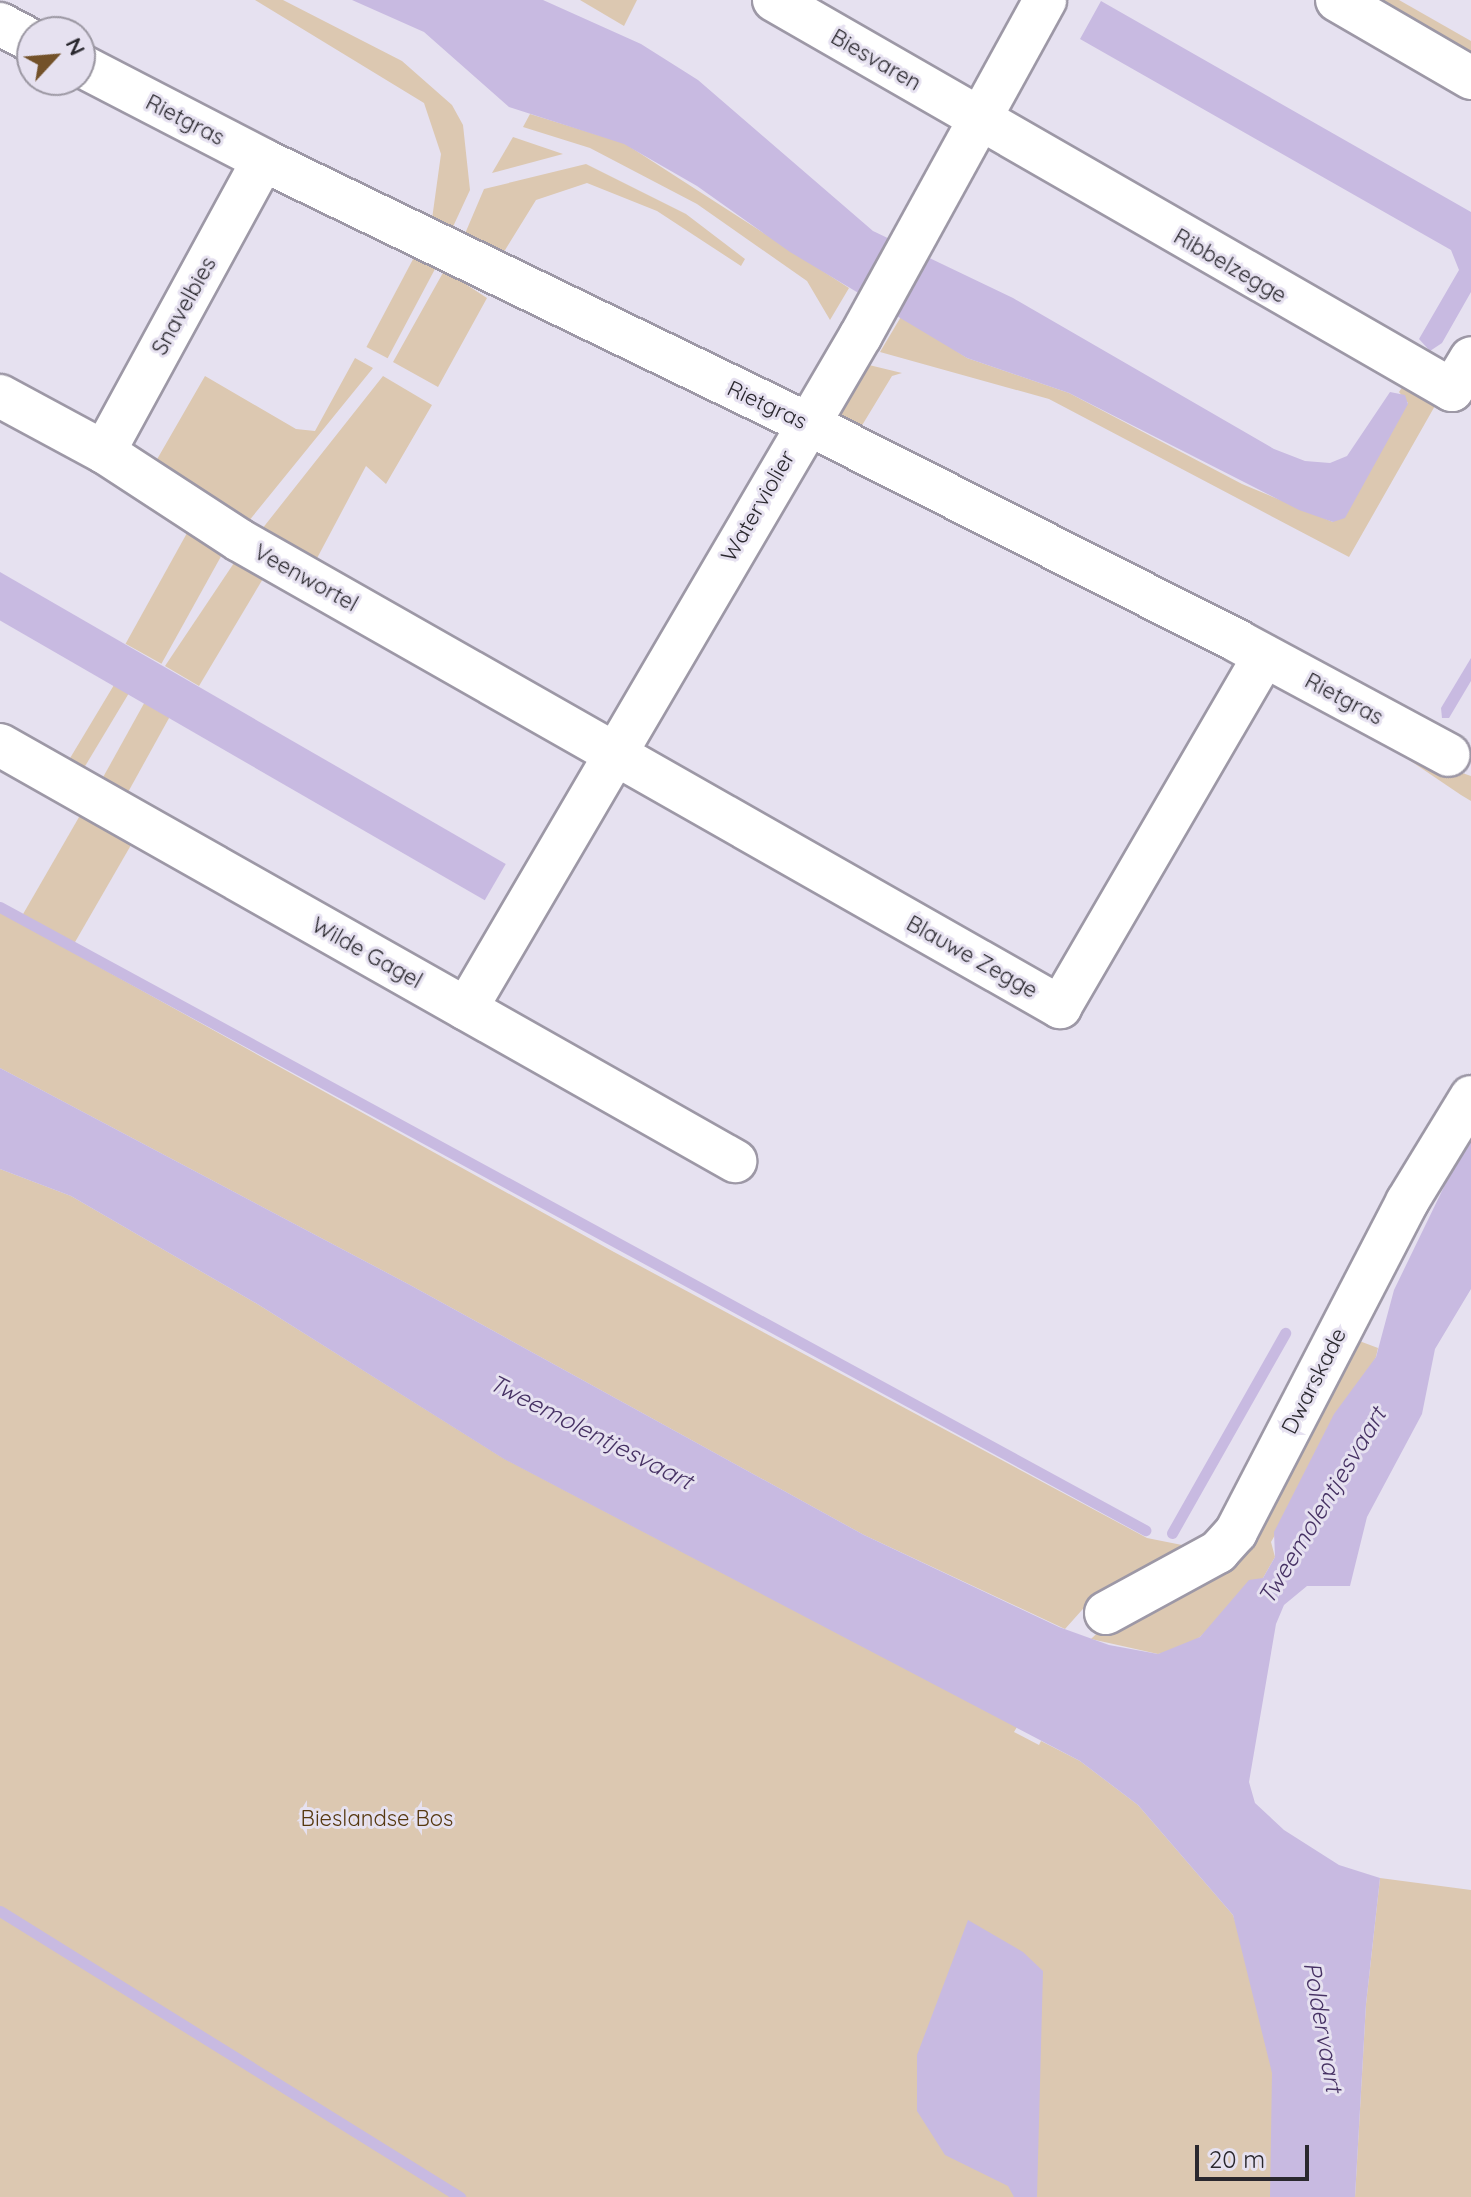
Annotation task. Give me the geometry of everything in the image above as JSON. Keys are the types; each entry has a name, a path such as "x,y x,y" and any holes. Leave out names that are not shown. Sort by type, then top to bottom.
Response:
{"street":[{"name":"Biesvaren","path":"774,0 977,119"},
{"name":"Waterviolier","path":"466,1009 806,423 861,335 1045,0"},
{"path":"1337,0 1471,78"},
{"name":"Rietgras","path":"96,73 263,160 806,423 1264,656 1449,755"},
{"name":"Ribbelzegge","path":"977,119 1452,390 1471,358"},
{"name":"Snavelbies","path":"104,452 263,160"},
{"name":"Veenwortel","path":"0,396 104,452 239,540 617,751"},
{"name":"Blauwe Zegge","path":"617,751 1060,1007 1264,656"},
{"name":"Wilde Gagel","path":"0,745 735,1161"},
{"name":"Dwarskade","path":"1106,1613 1218,1552 1236,1532 1407,1202 1471,1097"}],"green space":[{"path":"255,0 283,0 402,61 452,105 463,125 470,190 451,231 432,219 441,154 424,103"},
{"path":"580,0 637,0 624,26"},
{"path":"1381,0 1399,0 1471,41 1471,52"},
{"path":"530,114 624,143 849,288 830,320 807,281 697,204 590,148 523,127"},
{"path":"513,137 563,154 492,173"},
{"path":"586,164 686,214 745,259 741,266 657,211 587,183 536,200 502,255 464,236 484,189"},
{"path":"419,248 440,259 388,358 366,347"},
{"path":"449,262 473,272 467,285 487,298 438,387 393,362"},
{"path":"902,315 967,358 1069,393 1242,484 1333,522 1408,403 1399,392 1407,380 1440,397 1349,557 1049,399 880,352"},
{"path":"355,358 373,368 248,522 152,468 205,376 296,429 315,431"},
{"path":"869,365 902,373 892,376 858,432 846,426 840,414"},
{"path":"383,376 432,405 386,484 366,466 315,562 262,529"},
{"path":"192,524 228,544 161,664 126,644"},
{"path":"242,551 270,567 199,686 165,666"},
{"path":"117,680 132,689 81,774 66,765"},
{"path":"147,698 172,712 124,799 99,785"},
{"path":"1393,749 1471,776 1471,801 1461,795"},
{"path":"86,805 137,834 73,946 22,917"},
{"path":"0,912 614,1252 1147,1538 1202,1549 1090,1601 1065,1629 864,1535 410,1285 0,1068"},
{"name":"Bieslandse Bos","path":"0,1169 71,1196 259,1305 503,1458 1017,1727 1014,1732 1039,1745 1041,1741 1080,1761 1138,1805 1233,1915 1282,2061 1281,2197 0,2197"},
{"path":"1354,1339 1378,1348 1376,1357 1271,1542 1275,1557 1263,1578 1200,1637 1182,1648 1158,1654 1091,1639 1108,1623 1218,1563"},
{"path":"1380,1878 1471,1890 1471,2197 1355,2197 1366,2004"}],"water":[{"path":"352,0 543,0 641,44 698,80 873,231 1013,298 1274,449 1305,461 1330,463 1347,456 1390,392 1405,395 1408,404 1345,518 1333,522 1299,510 1069,393 967,358 790,252 697,186 624,144 509,107 424,32"},
{"path":"1101,1 1471,212 1471,292 1442,343 1430,351 1419,339 1459,270 1451,250 1080,39"},
{"path":"0,572 506,864 485,900 0,620"},
{"path":"1471,658 1471,681 1449,718 1442,718 1441,708"},
{"path":"0,1068 410,1285 864,1535 1059,1627 1109,1645 1158,1654 1200,1637 1249,1580 1263,1578 1275,1557 1274,1532 1334,1414 1376,1357 1394,1290 1471,1131 1471,1289 1435,1349 1422,1414 1367,1517 1350,1586 1307,1586 1284,1605 1276,1624 1249,1782 1255,1803 1284,1830 1339,1865 1380,1878 1366,2004 1355,2197 1270,2197 1272,2073 1233,1915 1138,1805 1080,1761 504,1459 259,1305 71,1196 0,1169"},
{"path":"968,1920 1023,1952 1043,1971 1037,2197 1014,2197 1008,2186 945,2155 917,2111 917,2055"}],"waterway":[{"path":"0,907 1145,1530"},
{"path":"1172,1533 1285,1333"},
{"path":"0,1911 460,2197"}],"water label":[{"name":"Tweemolentjesvaart","path":"591,1432"},
{"name":"Tweemolentjesvaart","path":"1322,1506"},
{"name":"Poldervaart","path":"1323,2027"}]}
